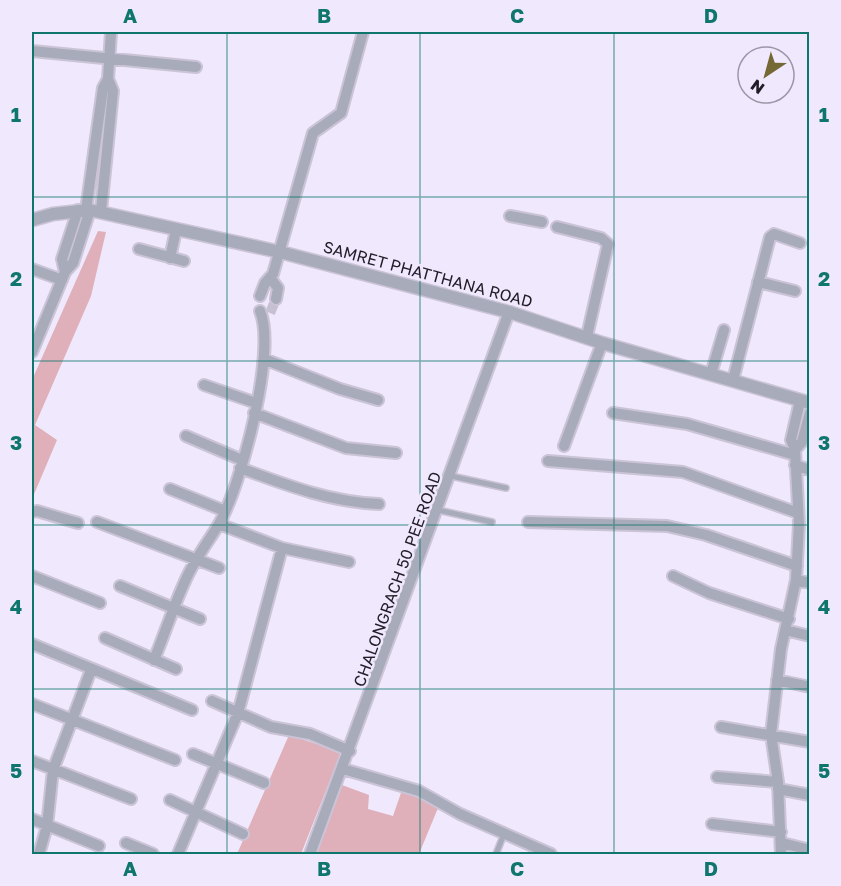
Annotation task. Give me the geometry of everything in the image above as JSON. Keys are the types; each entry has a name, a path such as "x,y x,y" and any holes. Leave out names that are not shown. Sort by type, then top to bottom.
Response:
{"street":[{"path":"88,210 103,88 108,79 111,32"},
{"path":"260,296 265,283 272,277 313,133 340,113 363,32"},
{"path":"32,51 196,67"},
{"path":"32,352 34,338 63,276 62,260 88,210 109,132 113,91 108,79"},
{"path":"97,129 109,132"},
{"name":"SAMRET PHATTHANA ROAD","path":"32,220 88,210 173,243 278,256 509,312 587,336 602,343 805,402"},
{"path":"510,216 542,222"},
{"path":"557,227 601,238 608,244 587,336"},
{"path":"733,380 770,237 774,234 800,243"},
{"path":"139,249 173,243 184,261"},
{"path":"32,269 63,276"},
{"path":"272,277 278,288 276,299"},
{"path":"758,282 795,291"},
{"name":"CHALONGRACH 50 PEE ROAD","path":"310,855 451,476 509,312"},
{"path":"154,660 197,558 225,511 241,464 264,359 265,315"},
{"path":"711,374 724,330"},
{"path":"564,446 602,343"},
{"path":"264,359 340,389 378,400"},
{"path":"204,385 346,448 396,453"},
{"path":"781,843 778,785 771,734 777,680 796,580 802,521 791,440 805,402"},
{"path":"613,413 687,424 795,457 810,470"},
{"path":"795,457 810,413"},
{"path":"186,436 293,487 342,501 380,504"},
{"path":"548,461 683,472 802,521"},
{"path":"170,489 225,511"},
{"path":"32,512 37,511 78,523"},
{"path":"97,522 219,568"},
{"path":"528,522 667,526 706,535 797,566"},
{"path":"219,524 282,548 349,562"},
{"path":"177,855 238,713 282,548"},
{"path":"32,576 100,603"},
{"path":"673,576 810,636"},
{"path":"796,580 810,583"},
{"path":"120,586 200,619"},
{"path":"105,638 176,669"},
{"path":"32,644 192,710"},
{"path":"39,855 47,826 53,770 91,670"},
{"path":"777,680 810,687"},
{"path":"212,701 271,727 310,734 350,751"},
{"path":"32,704 70,721 175,760"},
{"path":"721,727 810,742"},
{"path":"193,754 264,783"},
{"path":"32,761 131,799"},
{"path":"343,769 419,790 460,814 551,855"},
{"path":"717,777 778,785 810,795"},
{"path":"170,800 243,834"},
{"path":"32,819 99,846"},
{"path":"712,824 810,850"},
{"path":"126,843 153,855"}],"lane":[{"path":"451,476 506,488"},
{"path":"438,510 492,522"},
{"path":"495,855 504,834"}],"shaded area":[{"path":"98,231 106,232 91,296 35,425 57,440 32,499 32,380"},
{"path":"289,735 341,752 301,854 237,854"},
{"path":"342,785 369,795 368,809 393,816 402,790 423,796 438,808 419,854 315,854"}],"tunnel":[{"path":"270,313 276,299"}]}
